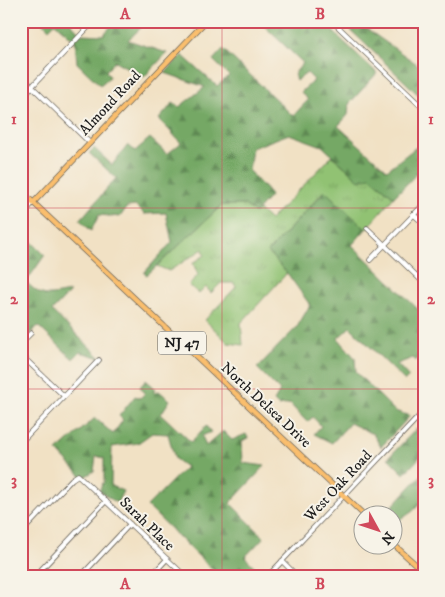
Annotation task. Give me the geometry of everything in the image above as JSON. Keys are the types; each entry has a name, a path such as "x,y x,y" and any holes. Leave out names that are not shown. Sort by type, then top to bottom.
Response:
{"main road":[{"name":"Almond Road","path":"34,203 206,21"},
{"name":"North Delsea Drive","path":"21,191 352,504"},
{"path":"402,552 424,572"}],"street":[{"path":"21,98 94,21"},
{"path":"332,21 424,109"},
{"path":"21,76 90,143"},
{"path":"21,216 34,203"},
{"path":"370,260 424,204"},
{"path":"413,214 424,224"},
{"path":"367,228 424,283"},
{"path":"21,343 31,333"},
{"path":"21,355 64,396"},
{"path":"21,442 99,360"},
{"name":"West Oak Road","path":"268,576 424,412"},
{"name":"Sarah Place","path":"21,533 78,475 94,488 185,576"},
{"path":"34,576 106,500"},
{"path":"81,576 130,524"},
{"path":"151,576 167,559"},
{"path":"282,561 297,576"}],"green space":[{"path":"41,21 69,21 81,34 103,35 116,21 148,21 128,40 167,53 144,77 115,61 106,71 110,77 100,85 77,63 75,41 55,23 49,29"},
{"path":"259,21 322,21 377,73 349,104 348,115 338,126 387,170 424,141 424,166 394,197 370,177 359,180 322,146 289,134 252,148 249,171 271,195 255,213 245,205 222,205 147,275 144,273 172,242 166,213 144,214 136,206 127,207 120,217 99,215 91,231 80,220 116,178 89,153 94,148 112,165 128,145 135,151 150,138 167,154 181,143 159,119 173,103 179,107 205,87 165,73 182,55 217,86 229,76 213,60 223,49 293,116 308,100 301,92 314,80 307,73 296,81 294,74 303,63"},
{"path":"341,21 359,21 364,27 424,69 424,100"},
{"path":"332,156 359,179 370,177 394,197 366,229 324,191 268,252 287,273 241,323 243,345 228,343 205,320 236,287 234,283 221,283 211,293 206,287 199,294 189,285 198,275 193,263 205,255 203,249 169,271 157,266 222,205 245,205 255,213 259,210 270,220"},
{"path":"325,191 366,229 352,245 424,315 424,352 416,361 413,358 397,364 409,377 405,381 350,327 338,338 355,358 356,372 395,411 410,416 381,447 373,434 350,423 332,443 314,434 321,426 313,417 307,422 290,404 279,406 274,401 280,391 257,368 297,327 310,305 287,273 268,252"},
{"path":"31,241 45,255 26,282 37,291 46,295 70,292 52,311 101,358 80,352 73,359 38,326 21,344 21,242 24,244"},
{"path":"146,380 155,388 153,392 159,391 170,400 161,414 191,442 206,426 211,432 202,436 206,446 223,431 232,440 246,434 248,438 242,441 243,463 265,466 230,503 264,537 245,557 261,573 259,576 219,576 147,506 186,467 175,459 168,434 152,433 138,443 112,447 111,486 123,491 117,503 99,491 104,481 104,458 96,456 94,471 83,478 57,451 95,418 113,434 123,420 119,416 135,396 140,398 145,393 140,387"},
{"path":"424,421 424,453 404,474 388,458"},
{"path":"424,472 424,500 402,519 402,504 394,504"}]}
